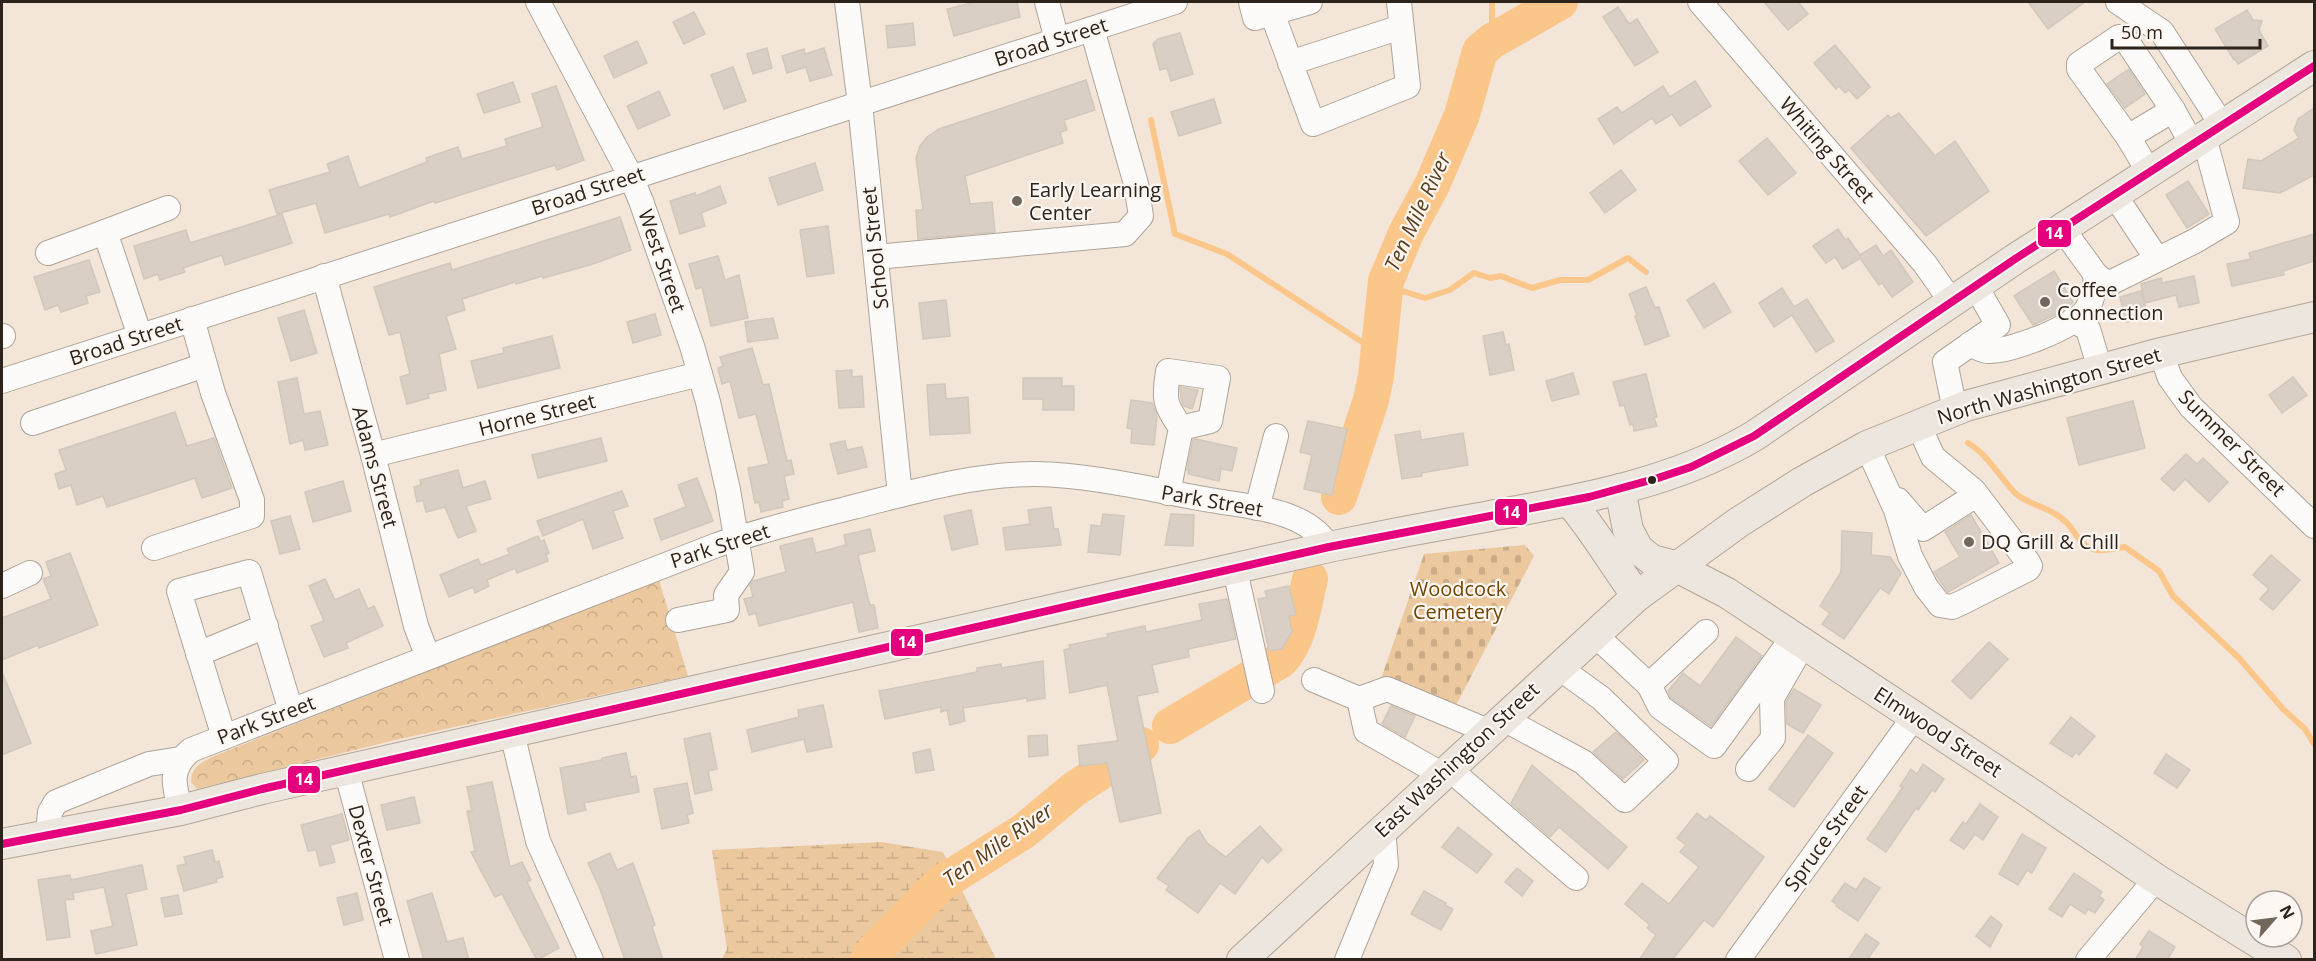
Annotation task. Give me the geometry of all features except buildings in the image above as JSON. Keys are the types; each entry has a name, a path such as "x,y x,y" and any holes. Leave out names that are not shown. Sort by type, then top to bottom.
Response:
{"main road":[{"path":"2,844 181,810 346,770 1329,547 1570,501 1676,472 1731,450 1781,419 1963,293 2314,66"},
{"name":"North Washington Street","path":"1675,566 1772,500 1867,446 1918,424 2002,395 2161,353 2314,317"},
{"name":"Elmwood Street","path":"1620,489 1628,530 1638,549 1652,560 1675,566 1727,593 2156,879 2286,960"},
{"path":"1570,501 1592,529 1637,596"},
{"name":"East Washington Street","path":"1242,960 1594,634 1675,566"}],"street":[{"name":"West Street","path":"538,2 631,177 700,374 713,423 742,572 726,595 727,610 678,620"},
{"name":"School Street","path":"847,2 860,104 900,495"},
{"path":"1047,2 1057,40"},
{"name":"Broad Street","path":"2,381 1092,29 1145,6 1175,2"},
{"path":"1251,2 1255,18 1310,2"},
{"path":"1272,13 1313,124 1408,86 1399,2"},
{"name":"Whiting Street","path":"1700,2 1925,264 1963,293 1998,325 1970,344"},
{"path":"1955,411 1945,363 1970,344 1986,351 2011,349 2035,340 2085,312 2102,280 2157,259 2195,241 2227,222 2206,136 2162,32 2145,9 2118,2"},
{"path":"1290,63 1401,27"},
{"path":"876,257 1125,234 1142,216 1136,184 1092,29"},
{"path":"2149,172 2128,137 2079,69 2079,64 2083,60 2119,37 2124,37 2128,41 2173,110 2206,136"},
{"path":"2128,137 2173,110"},
{"path":"2114,194 2157,259"},
{"path":"48,253 168,208"},
{"path":"2062,228 2102,280"},
{"path":"105,232 140,336"},
{"name":"Adams Street","path":"324,276 373,455 416,626 428,657"},
{"path":"154,548 252,516 252,500 213,393 192,319"},
{"path":"2073,320 2088,329 2100,369"},
{"name":"Summer Street","path":"2161,353 2169,378 2192,407 2314,526"},
{"path":"33,423 205,365"},
{"name":"Horne Street","path":"373,455 700,374"},
{"path":"1867,446 1896,510 1910,556 1926,587 1940,605 1952,607 2028,569 2030,566 1973,496 1933,457 1918,424"},
{"path":"1168,493 1181,428"},
{"path":"1257,508 1276,436"},
{"name":"Park Street","path":"180,759 191,750 737,538 900,495 966,481 1037,474 1101,480 1257,508 1299,522 1323,538 1329,547"},
{"path":"1884,482 1923,529 1973,496"},
{"path":"1235,570 1263,692"},
{"path":"224,737 179,591 249,572 291,711"},
{"path":"2,586 30,573"},
{"path":"198,654 266,626"},
{"path":"1649,685 1706,632"},
{"path":"1594,634 1649,685 1660,707 1714,746 1798,640"},
{"path":"1748,769 1773,738 1772,698 1798,640"},
{"path":"1314,680 1359,699 1387,689 1495,725 1583,762 1626,800 1666,761 1601,698 1558,667"},
{"path":"1359,699 1366,731 1444,771 1576,878"},
{"name":"Spruce Street","path":"1738,960 1914,717"},
{"path":"513,733 538,841 591,960"},
{"path":"180,759 175,771 175,782 181,810"},
{"path":"48,835 50,812 56,802 149,764 180,759"},
{"name":"Dexter Street","path":"346,770 397,960"},
{"path":"1347,960 1386,865 1384,840 1380,831"},
{"path":"2088,960 2156,879"}],"green space":[{"name":"Woodcock Cemetery","path":"1525,545 1534,556 1454,709 1380,682 1424,554"},
{"path":"659,580 688,676 395,740 197,789 191,782 195,769 214,756"},
{"path":"881,842 943,852 996,959 722,959 727,949 712,850"}],"waterway":[{"name":"Ten Mile River","path":"1492,2 1492,41"},
{"name":"Ten Mile River","path":"1339,497 1371,400 1376,376 1386,281 1406,233 1432,185 1462,115 1480,51 1492,41 1560,2"},
{"path":"1151,120 1175,234 1227,254 1379,353"},
{"path":"1386,286 1425,298 1450,290 1474,273 1490,278 1501,276 1532,288 1560,280 1588,280 1628,258 1646,272"},
{"path":"1968,443 1987,459 2015,493 2061,518 2087,546 2100,550 2125,547 2159,571 2173,596 2239,658 2283,709 2305,729 2314,744"},
{"name":"Ten Mile River","path":"1170,726 1281,660 1297,633 1310,579"},
{"name":"Ten Mile River","path":"868,960 940,884 1024,831 1073,790 1141,745"}],"transit line":[{"name":"14","path":"2,844 181,810 262,789 1329,547 1589,497 1691,467 1754,436 2015,259 2314,66"}],"place":[{"name":"Early Learning Center","path":"1017,201"},
{"name":"Coffee Connection","path":"2045,302"},
{"name":"DQ Grill & Chill","path":"1969,542"}]}
